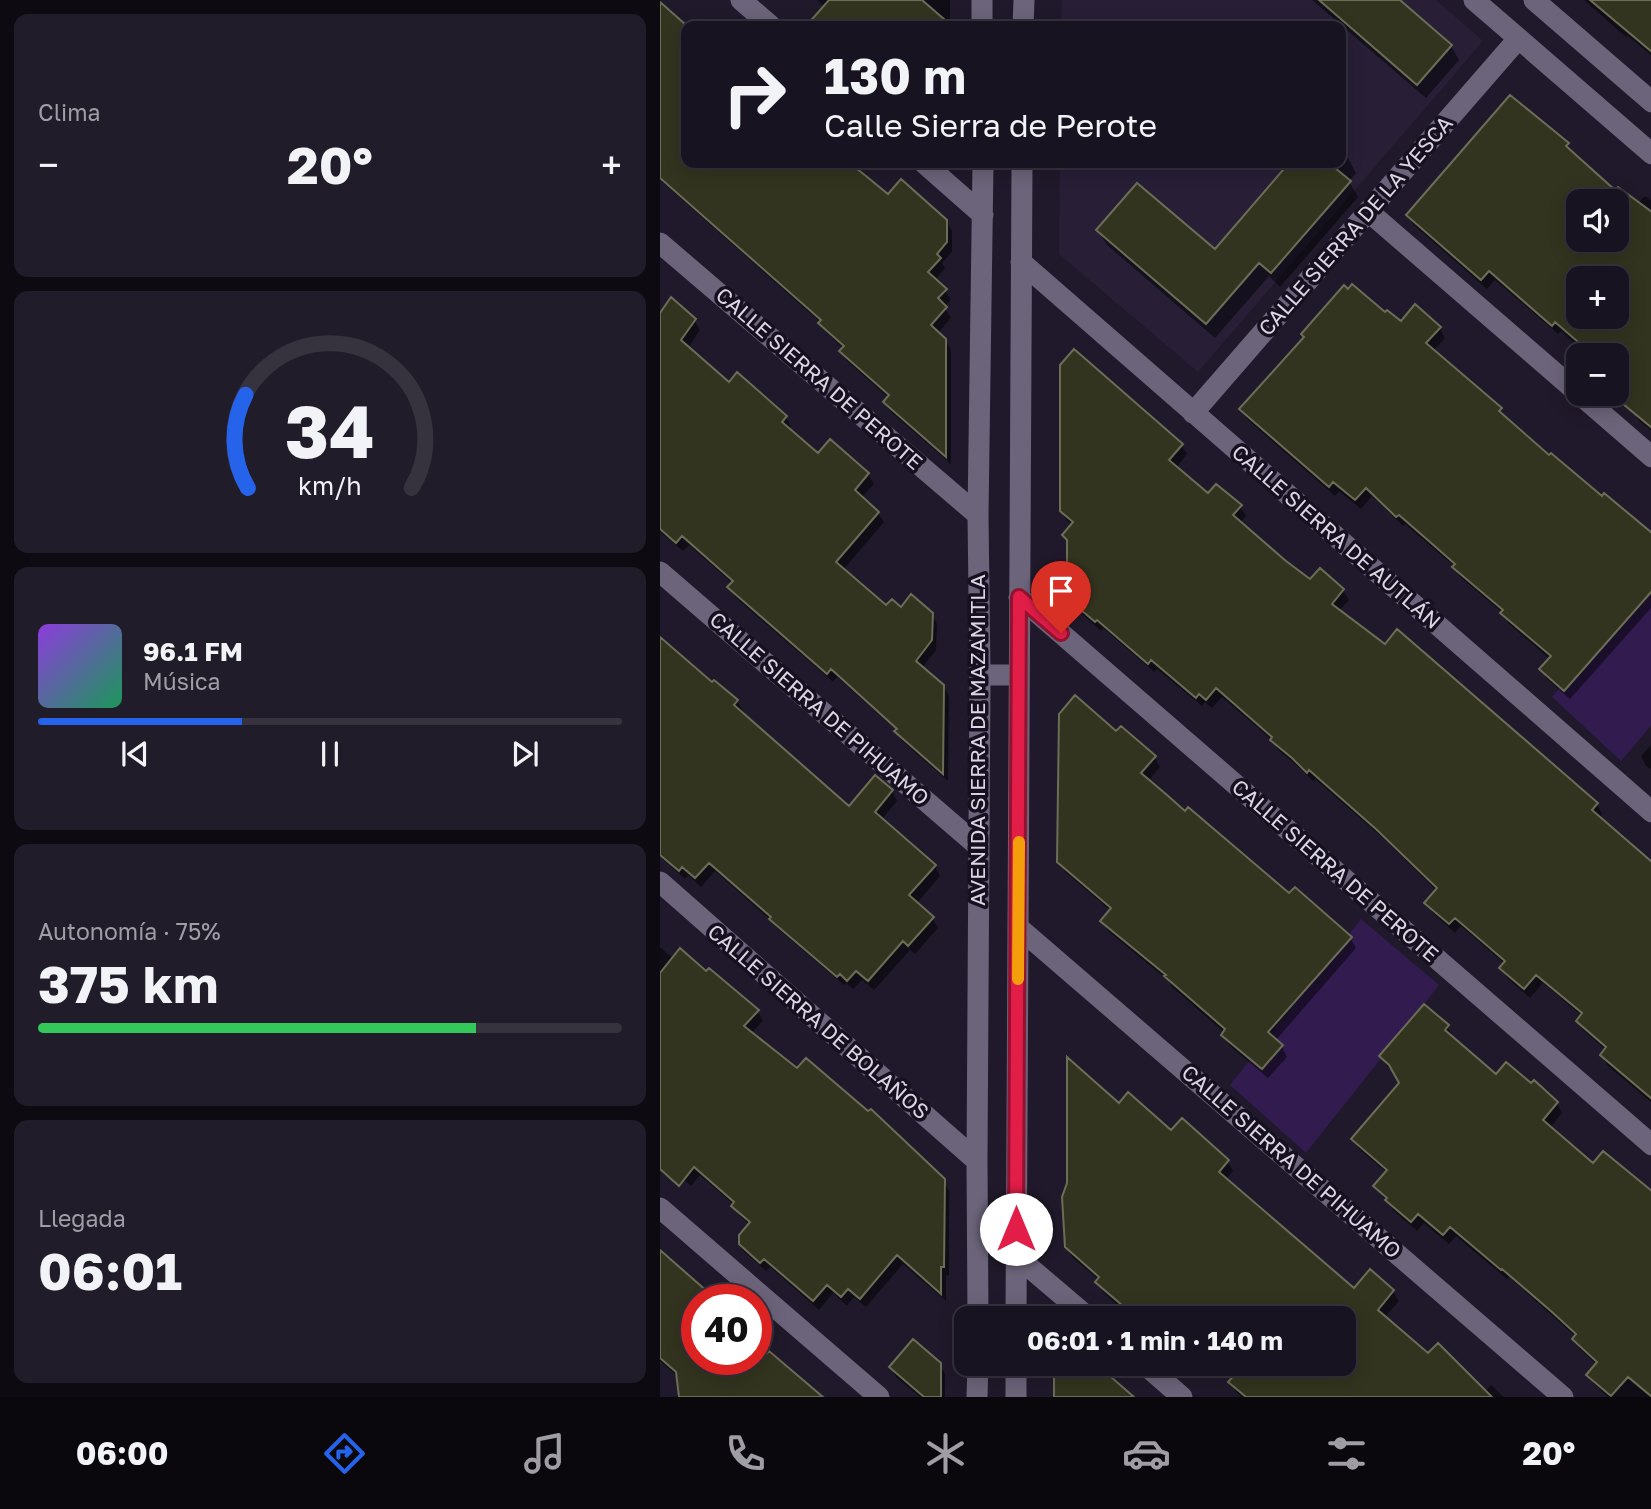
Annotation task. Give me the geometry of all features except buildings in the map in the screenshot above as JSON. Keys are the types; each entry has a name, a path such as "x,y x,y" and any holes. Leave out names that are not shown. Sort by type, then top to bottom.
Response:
{"street":[{"path":"741,0 765,21"},
{"path":"982,0 982,21"},
{"path":"1023,0 1023,21"},
{"path":"1474,0 1651,154"},
{"path":"1534,0 1651,102"},
{"name":"CALLE SIERRA DE LA YESCA","path":"1193,413 1518,38"},
{"path":"930,168 983,215"},
{"name":"AVENIDA SIERRA DE MAZAMITLA","path":"978,1306 978,515 983,168"},
{"name":"AVENIDA SIERRA DE MAZAMITLA","path":"1016,1306 1022,168"},
{"path":"1369,212 1651,457"},
{"name":"CALLE SIERRA DE PEROTE","path":"660,243 978,515"},
{"name":"CALLE SIERRA DE AUTLÁN","path":"1021,262 1651,812"},
{"name":"CALLE SIERRA DE PIHUAMO","path":"660,572 978,846"},
{"name":"CALLE SIERRA DE PEROTE","path":"1019,597 1651,1145"},
{"path":"980,675 1019,675"},
{"name":"CALLE SIERRA DE BOLAÑOS","path":"660,883 977,1161"},
{"name":"CALLE SIERRA DE PIHUAMO","path":"1019,928 1563,1397"},
{"path":"660,1208 879,1397"},
{"path":"1016,1256 1075,1306"},
{"path":"977,1397 978,1376"},
{"path":"1015,1376 1015,1397"},
{"path":"1158,1376 1182,1397"}],"shaded area":[{"path":"1062,0 1436,0 1483,41 1198,372 1059,254 1060,168 1346,168 1346,21 1061,21"},
{"path":"1651,574 1651,726 1621,761 1552,697"},
{"path":"1361,919 1439,985 1306,1153 1230,1085"}],"slow traffic":[{"path":"1018,979 1019,842"}],"route":[{"path":"1016,1229 1019,597 1061,633"}]}
